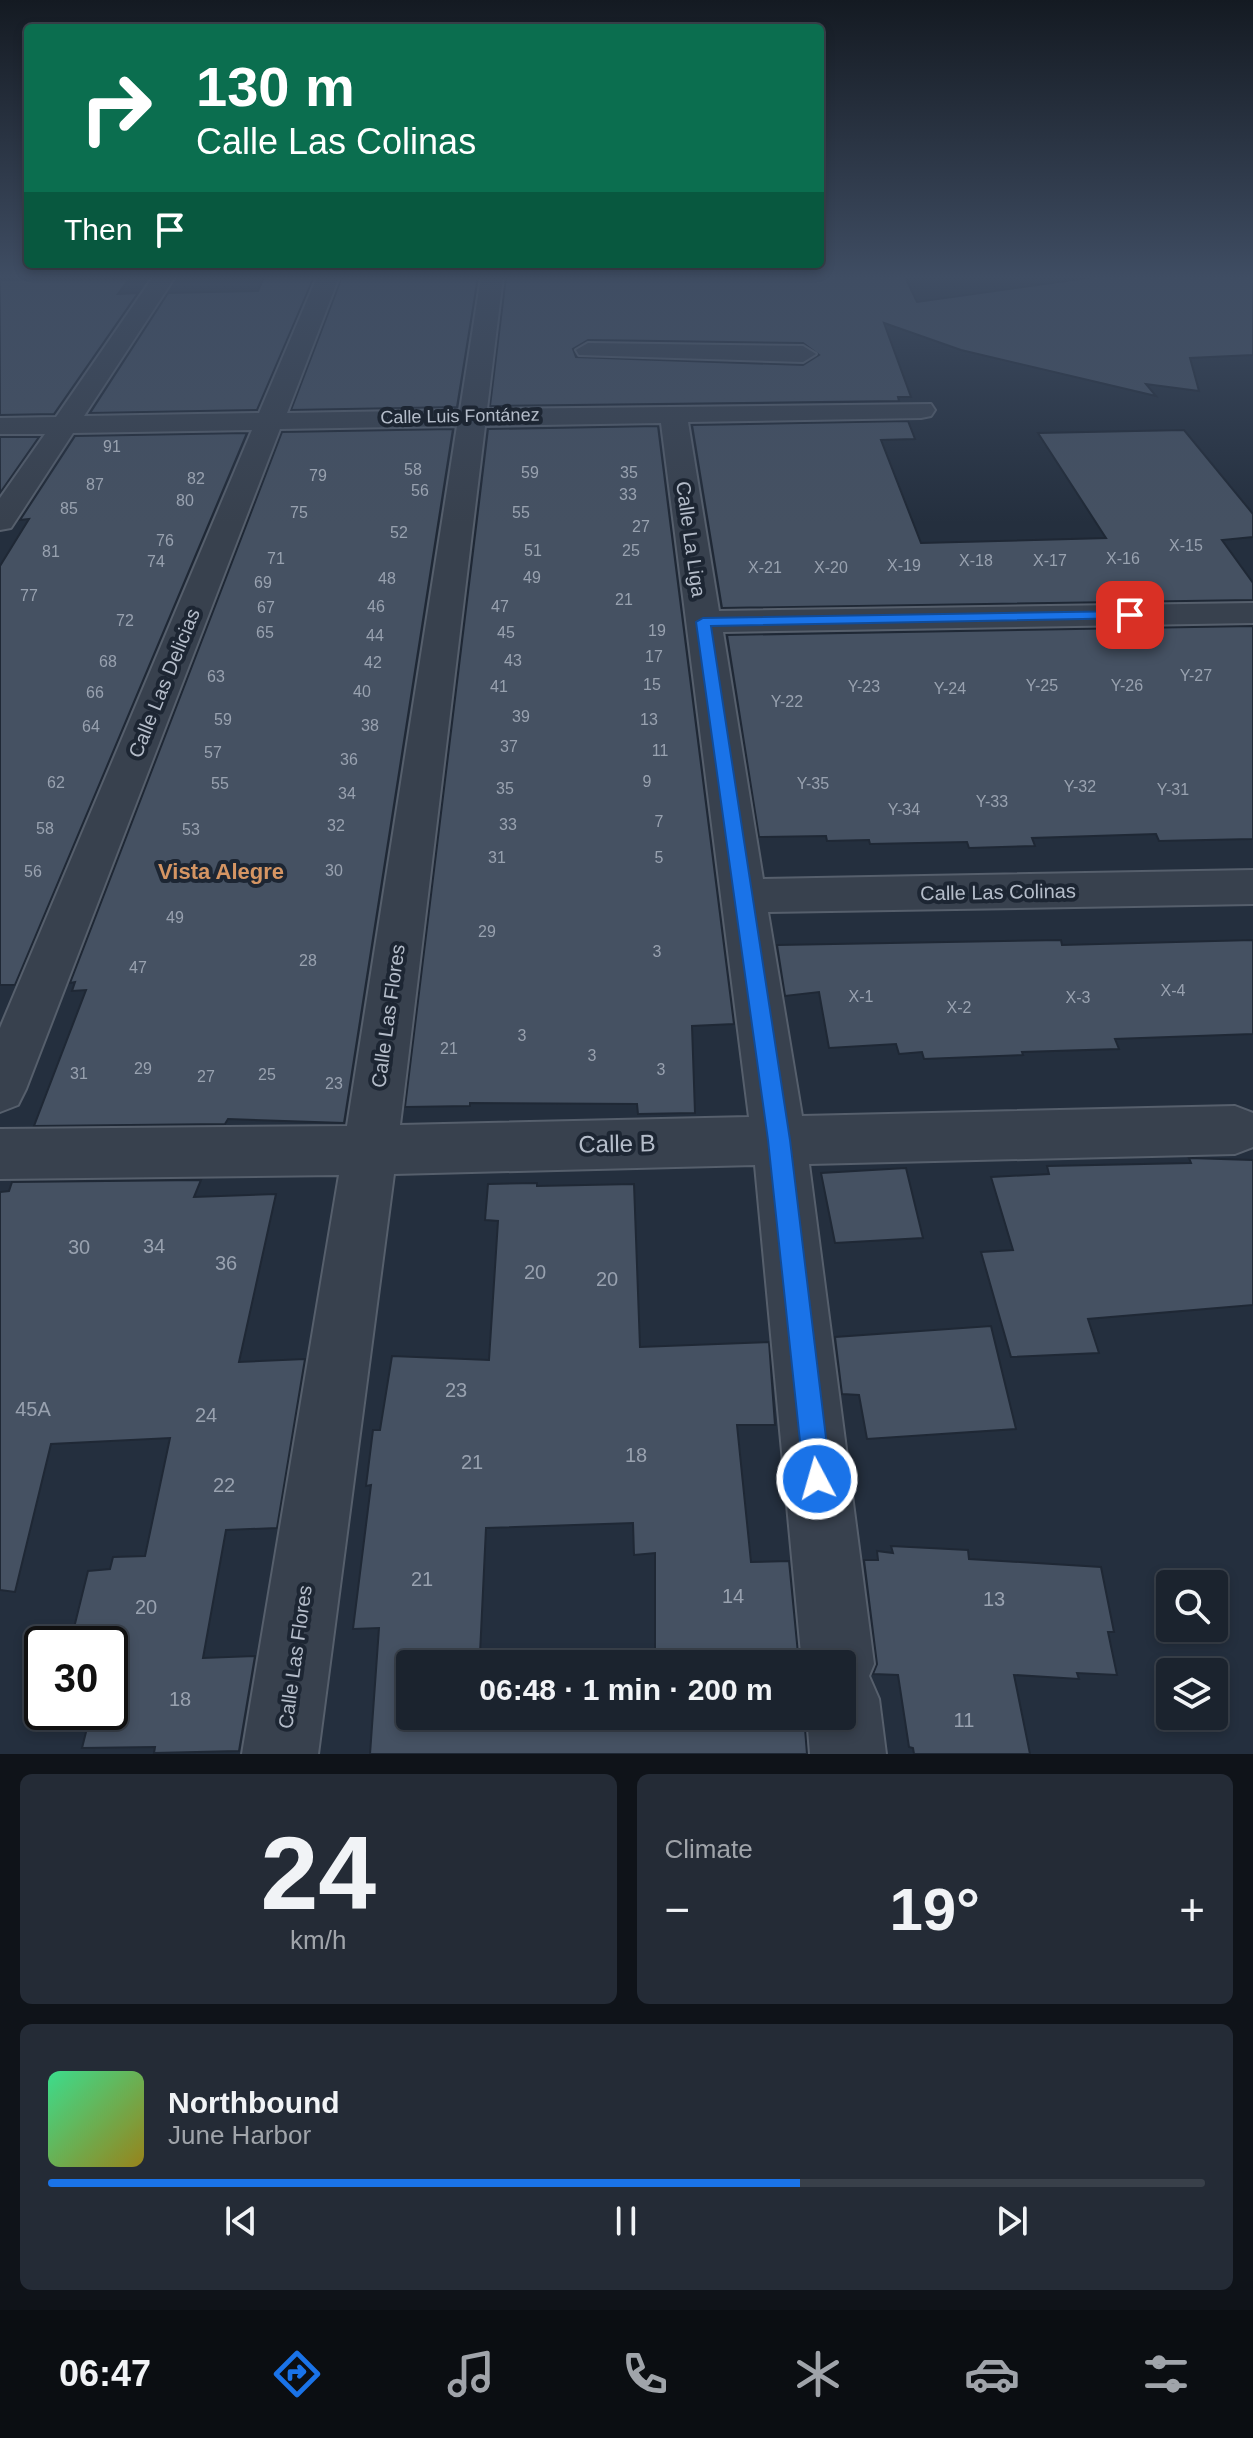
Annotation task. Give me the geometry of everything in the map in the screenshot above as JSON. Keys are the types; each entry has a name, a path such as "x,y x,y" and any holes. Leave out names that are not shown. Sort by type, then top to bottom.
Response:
{"street":[{"path":"0,521 109,359"},
{"name":"Calle Las Delicias","path":"0,1089 295,359"},
{"name":"Calle Las Flores","path":"280,1754 370,1150 480,359"},
{"name":"Calle La Liga","path":"659,359 703,622 779,1140 836,1650"},
{"name":"Calle Luis Fontánez","path":"0,426 921,410"},
{"path":"703,622 1253,613"},
{"name":"Calle Las Colinas","path":"744,896 1253,887"},
{"name":"Calle B","path":"0,1154 370,1150 1235,1130"},
{"path":"845,1730 848,1754"}],"building":[{"path":"0,359 92,359 54,414 0,415"},
{"path":"125,359 279,359 257,410 90,413"},
{"path":"311,359 465,359 457,407 291,410"},
{"path":"496,359 629,359 803,365 813,359 897,359 911,397 898,397 899,401 490,406"},
{"path":"999,359 1190,359 1199,391 1146,384 1156,396"},
{"path":"908,421 915,439 881,440 921,543 1106,538 1038,433 1184,430 1253,514 1253,537 1222,540 1253,583 1253,600 722,608 692,425"},
{"path":"658,426 734,1024 692,1026 695,1113 638,1114 637,1104 470,1103 470,1106 405,1107 488,429"},
{"path":"453,429 344,1123 228,1119 225,1124 34,1126 86,990 72,991 75,982 70,983 282,432"},
{"path":"247,433 15,985 0,985 0,566 29,519 20,520 75,436"},
{"path":"0,437 39,437 0,493"},
{"path":"1253,626 1253,839 1159,841 1156,834 1032,838 1035,846 969,848 967,842 870,844 869,840 827,841 826,836 759,837 727,635"},
{"path":"1061,940 1062,945 1253,940 1253,1034 1115,1039 1119,1049 924,1059 922,1052 899,1054 896,1044 829,1048 819,992 785,996 777,945"},
{"path":"1189,1158 1253,1160 1253,1305 1088,1319 1099,1353 1011,1357 981,1252 1013,1250 991,1177 1049,1174 1047,1166 1191,1163"},
{"path":"906,1168 923,1238 835,1243 821,1173"},
{"path":"201,1180 194,1197 276,1194 239,1362 305,1359 277,1528 226,1530 203,1658 255,1656 239,1751 154,1753 155,1747 82,1748 86,1730 128,1730 128,1626 74,1626 88,1571 110,1569 113,1557 145,1556 170,1438 51,1444 15,1592 0,1590 0,1192 9,1191 12,1182"},
{"path":"488,1184 634,1184 640,1347 769,1342 775,1425 737,1425 751,1562 789,1561 798,1650 655,1650 655,1553 634,1555 633,1523 486,1528 480,1650 396,1650 396,1730 805,1730 807,1754 370,1754 379,1628 353,1629 371,1485 366,1486 373,1430 380,1430 392,1356 489,1360 498,1221 485,1220"},
{"path":"991,1326 1016,1429 867,1439 859,1395 842,1394 835,1337"},
{"path":"891,1546 968,1550 969,1559 1101,1567 1114,1632 1108,1632 1117,1675 1077,1673 1079,1679 1014,1675 1030,1754 914,1754 913,1748 909,1747 898,1675 873,1674 877,1664 864,1560 878,1560 877,1551 893,1553"}],"district":[{"name":"Vista Alegre","path":"221,871"}],"route":[{"path":"817,1479 779,1140 703,622 1130,615"}]}
